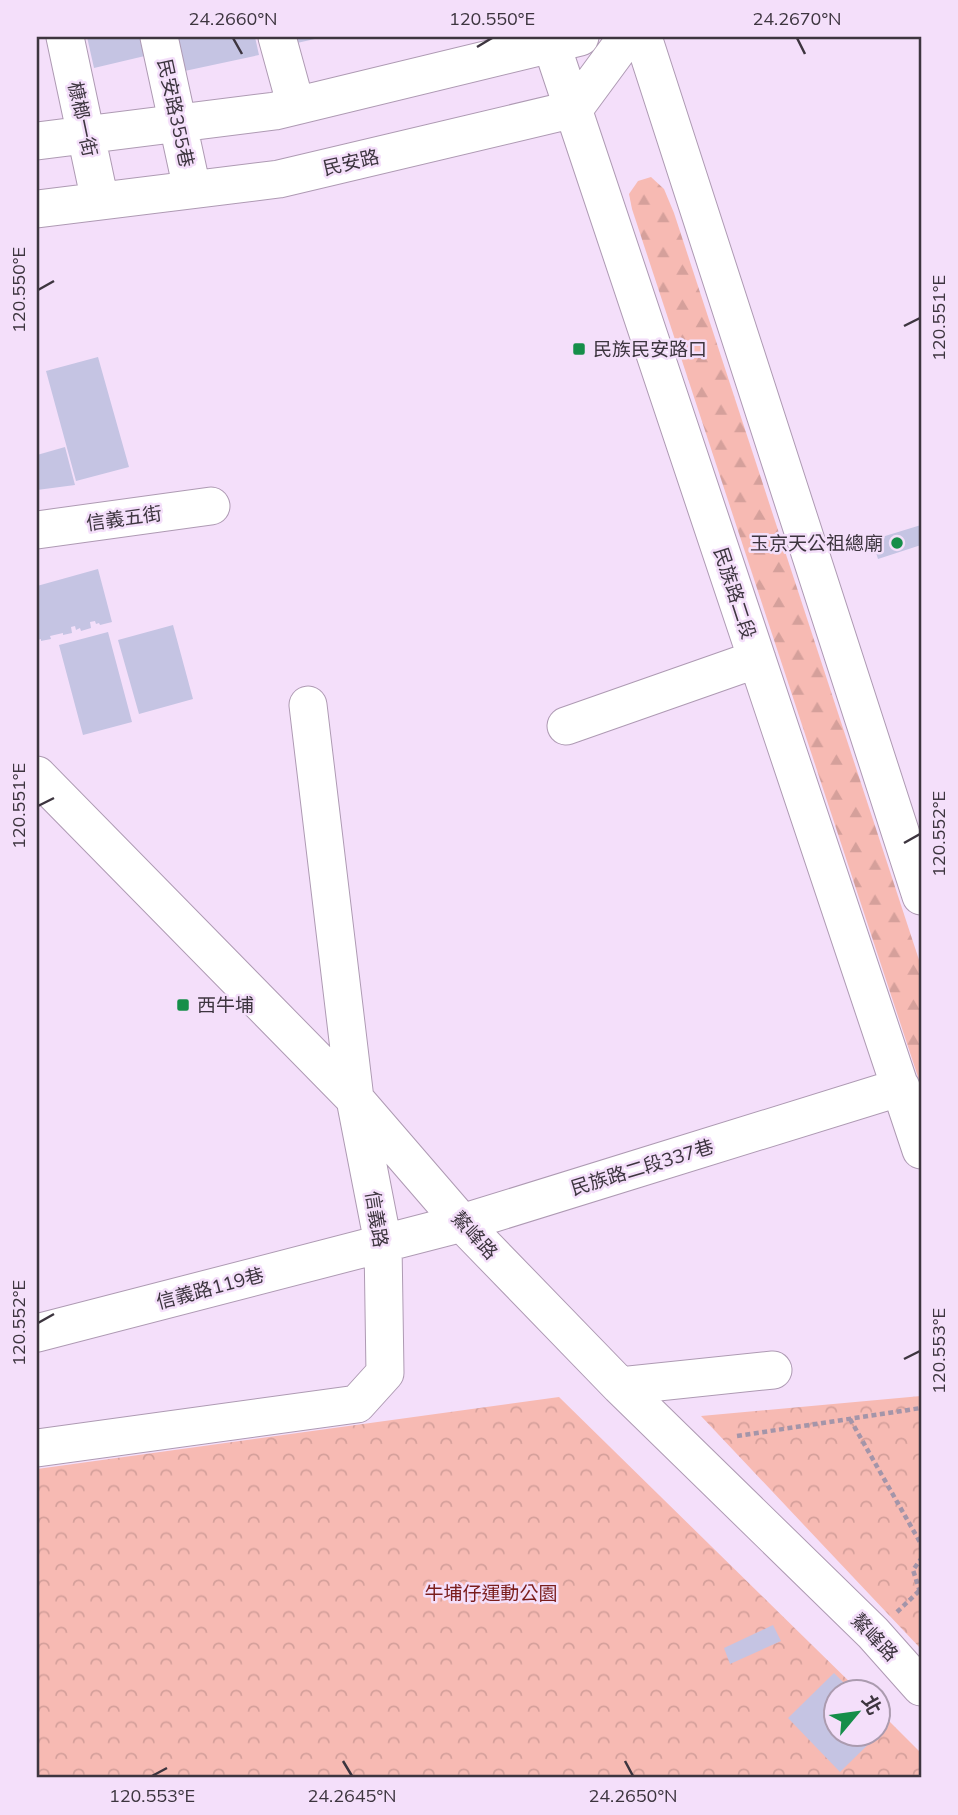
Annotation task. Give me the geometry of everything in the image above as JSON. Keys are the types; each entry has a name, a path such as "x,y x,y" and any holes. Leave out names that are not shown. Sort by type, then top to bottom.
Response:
{"street":[{"name":"槺榔一街","path":"65,37 100,201"},
{"name":"民安路355巷","path":"159,37 192,189"},
{"path":"277,37 296,106"},
{"path":"573,110 627,37"},
{"path":"643,37 921,895"},
{"path":"37,141 275,111 560,39"},
{"name":"民族路二段","path":"560,39 573,110 921,1150"},
{"name":"民安路","path":"37,209 279,179 573,110"},
{"name":"信義五街","path":"37,530 211,506"},
{"path":"566,726 757,659"},
{"name":"信義路","path":"37,1448 357,1404 385,1373 383,1243 355,1099 308,705"},
{"name":"鰲峰路","path":"37,775 355,1099 462,1223 620,1386 873,1633 921,1687"},
{"name":"民族路二段337巷","path":"383,1243 462,1223 901,1087"},
{"name":"信義路119巷","path":"37,1333 383,1243"},
{"path":"620,1386 773,1370"}],"path":[{"path":"737,1436 921,1408"},
{"path":"850,1419 921,1544"},
{"path":"921,1559 913,1570 921,1592"}],"green space":[{"path":"651,177 664,189 674,213 921,966 921,1086 632,209 629,194 638,181"},
{"path":"921,1396 921,1649 701,1416"},
{"name":"牛埔仔運動公園","path":"559,1397 846,1678 822,1678 822,1748 892,1748 892,1724 921,1753 921,1778 37,1778 37,1469"}],"building":[{"path":"87,37 145,37 149,55 94,68"},
{"path":"173,37 255,37 259,55 180,72"},
{"path":"295,37 319,37 319,38 297,43"},
{"path":"98,357 129,467 76,481 46,371"},
{"path":"65,447 75,485 37,490 37,455"},
{"name":"玉京天公祖總廟","path":"921,525 921,545 878,559 872,540"},
{"path":"98,569 112,622 100,625 95,621 90,622 91,628 81,631 80,628 76,630 75,626 71,627 72,633 37,640 37,586"},
{"path":"173,625 193,699 139,714 118,640"},
{"path":"108,632 132,722 83,735 59,645"},
{"path":"773,1625 781,1641 730,1664 724,1648"},
{"path":"822,1685 822,1748 865,1748 840,1772 788,1718"}],"place":[{"name":"民族民安路口","path":"579,349"},
{"name":"玉京天公祖總廟","path":"897,543"},
{"name":"西牛埔","path":"183,1005"}]}
